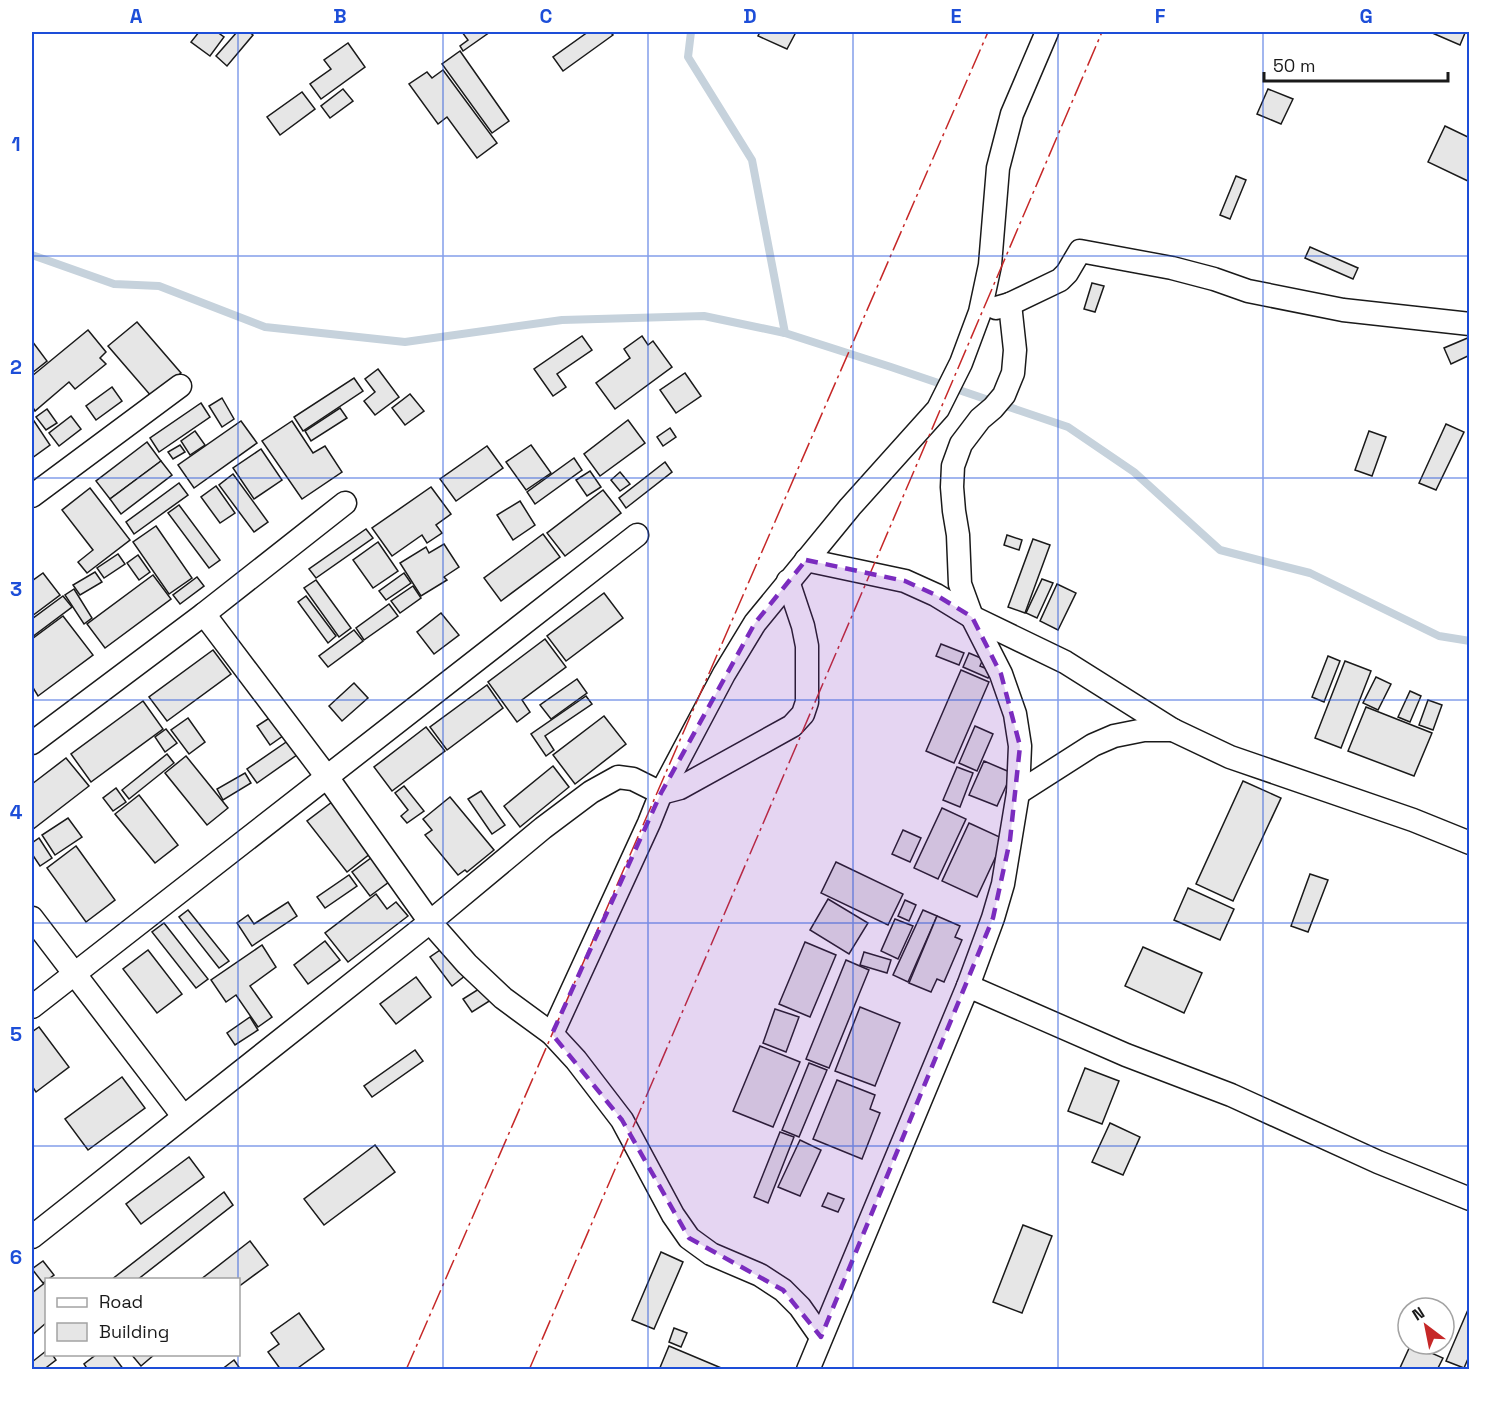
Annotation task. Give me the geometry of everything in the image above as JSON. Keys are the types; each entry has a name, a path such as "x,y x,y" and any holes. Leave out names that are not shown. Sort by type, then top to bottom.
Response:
{"street":[{"path":"552,1034 661,793 754,623 850,507 938,409 961,363 980,312 990,266 998,168 1012,114 1047,32"},
{"path":"980,312 1010,304 1060,280 1072,266 1080,251 1172,268 1248,291 1343,310 1470,324"},
{"path":"808,1370 968,986 1003,884 1018,793 1020,746 1015,714 1001,674 972,618 960,584 958,535 952,487 953,466 961,444 980,419 1004,395 1013,373 1015,350 1010,304"},
{"path":"32,496 180,386"},
{"path":"32,743 204,614 345,503"},
{"path":"32,1007 637,535"},
{"path":"806,560 905,581 936,595 972,618 1065,662 1173,730 1230,757 1413,820 1470,843"},
{"path":"32,1237 591,792 618,777 633,779 661,793 680,788 792,726 803,714 807,702 807,646 788,581"},
{"path":"204,614 327,777 430,922 466,964 503,998 552,1034 576,1060 622,1120 673,1215 689,1238 711,1254 760,1275 783,1290 800,1307 821,1337"},
{"path":"1018,793 1093,745 1114,736 1144,730 1173,730"},
{"path":"32,918 183,1116"},
{"path":"968,986 1126,1055 1231,1095 1378,1161 1470,1199"}],"highlighted area":[{"path":"806,560 905,581 936,595 972,617 1001,674 1020,746 1010,840 993,918 821,1337 783,1290 689,1238 622,1120 552,1034 661,793 755,623"}],"building":[{"path":"199,32 217,32 224,37 210,56 191,42"},
{"path":"237,32 249,32 253,35 227,66 216,56"},
{"path":"462,32 490,32 463,51 460,46 468,40"},
{"path":"588,32 610,32 613,35 563,71 553,57"},
{"path":"760,32 796,32 787,49 758,36"},
{"path":"1430,32 1461,32 1465,33 1460,45"},
{"path":"348,43 365,67 321,99 310,84 331,69 324,60"},
{"path":"460,51 509,121 492,133 442,64"},
{"path":"443,70 497,143 477,158 447,117 438,124 409,84 427,72 432,78"},
{"path":"343,89 353,101 330,118 321,106"},
{"path":"1268,89 1293,99 1281,124 1257,114"},
{"path":"302,92 315,109 280,135 267,117"},
{"path":"1445,126 1470,138 1470,182 1428,162"},
{"path":"1236,176 1246,180 1230,219 1220,215"},
{"path":"1310,247 1358,268 1353,279 1305,258"},
{"path":"1092,283 1104,286 1095,312 1084,309"},
{"path":"137,322 181,373 152,397 108,346"},
{"path":"88,330 106,352 100,358 106,364 75,389 69,382 35,411 32,406 32,376"},
{"path":"582,336 592,350 557,374 566,387 553,396 534,369"},
{"path":"642,336 648,345 653,341 672,367 615,409 596,383 630,358 624,349"},
{"path":"1470,337 1470,355 1451,364 1444,348"},
{"path":"32,341 47,361 32,373"},
{"path":"378,369 399,397 375,415 364,401 375,392 365,379"},
{"path":"685,373 701,396 676,413 660,390"},
{"path":"354,378 363,391 303,431 294,417"},
{"path":"112,387 122,401 96,420 86,406"},
{"path":"410,394 424,411 405,425 392,408"},
{"path":"222,398 234,419 222,427 209,406"},
{"path":"201,403 210,417 159,452 150,438"},
{"path":"340,408 347,418 311,441 305,431"},
{"path":"47,409 57,423 46,430 36,417"},
{"path":"71,416 81,429 59,446 49,433"},
{"path":"32,418 50,445 32,458"},
{"path":"628,420 645,443 600,476 584,454"},
{"path":"241,421 257,443 194,488 178,465"},
{"path":"292,421 313,453 325,446 342,472 302,499 262,441"},
{"path":"1446,424 1464,432 1436,490 1419,483"},
{"path":"670,428 676,437 663,446 657,437"},
{"path":"195,431 205,445 190,455 181,441"},
{"path":"1369,431 1386,437 1372,476 1355,470"},
{"path":"147,442 161,461 110,499 96,481"},
{"path":"180,445 185,452 173,459 168,452"},
{"path":"531,445 551,473 526,490 506,462"},
{"path":"487,446 503,468 456,501 440,479"},
{"path":"261,449 282,480 254,499 233,468"},
{"path":"574,458 582,470 535,504 527,492"},
{"path":"161,461 172,475 121,514 110,499"},
{"path":"665,462 672,472 626,508 619,498"},
{"path":"590,471 601,487 587,496 576,480"},
{"path":"620,472 630,484 620,491 611,480"},
{"path":"233,474 268,522 254,532 219,485"},
{"path":"179,483 188,495 134,534 126,522"},
{"path":"216,486 235,513 220,523 201,497"},
{"path":"431,487 451,514 436,525 442,533 427,543 422,535 392,556 372,528"},
{"path":"90,488 130,540 87,573 78,562 93,550 62,510"},
{"path":"603,490 621,513 565,556 547,533"},
{"path":"520,501 535,525 513,540 497,515"},
{"path":"179,505 220,560 209,568 168,513"},
{"path":"156,526 192,578 169,594 133,542"},
{"path":"366,529 373,538 316,578 309,569"},
{"path":"543,534 560,557 501,601 484,578"},
{"path":"1007,535 1022,540 1019,550 1004,545"},
{"path":"1033,539 1050,545 1025,613 1008,607"},
{"path":"378,542 398,571 373,588 353,560"},
{"path":"444,544 459,567 444,577 447,580 421,596 400,563 426,547 429,553"},
{"path":"118,554 125,564 104,578 97,568"},
{"path":"138,555 150,572 139,580 127,563"},
{"path":"95,572 102,582 80,595 73,585"},
{"path":"43,573 60,595 32,616 32,581"},
{"path":"404,573 411,583 386,600 379,591"},
{"path":"153,575 171,599 105,648 87,624"},
{"path":"197,577 204,586 180,604 173,595"},
{"path":"1042,579 1053,583 1037,618 1026,613"},
{"path":"316,580 351,628 339,637 304,588"},
{"path":"1057,584 1076,593 1058,630 1040,621"},
{"path":"413,586 421,598 400,613 391,601"},
{"path":"74,589 92,618 84,624 65,595"},
{"path":"604,593 623,618 566,661 547,636"},
{"path":"63,596 72,607 32,637 32,619"},
{"path":"306,596 336,636 328,643 298,602"},
{"path":"389,604 398,616 364,640 356,628"},
{"path":"441,613 459,635 434,654 417,632"},
{"path":"63,616 93,655 38,696 32,686 32,639"},
{"path":"354,630 363,641 328,667 319,656"},
{"path":"545,639 566,667 522,700 530,712 517,722 488,682"},
{"path":"941,644 964,653 959,665 936,656"},
{"path":"213,650 231,674 167,721 149,697"},
{"path":"969,653 983,659 980,666 992,671 988,678 963,667"},
{"path":"1328,656 1340,661 1324,702 1312,697"},
{"path":"1345,661 1371,671 1341,748 1315,738"},
{"path":"961,670 989,682 954,763 926,751"},
{"path":"1376,677 1391,684 1378,710 1363,703"},
{"path":"577,679 587,693 551,719 540,705"},
{"path":"354,683 368,698 342,721 329,706"},
{"path":"487,685 503,708 447,750 430,727"},
{"path":"1410,691 1421,696 1410,722 1398,717"},
{"path":"586,696 592,704 545,736 554,750 546,756 531,734"},
{"path":"1428,700 1442,705 1433,730 1419,725"},
{"path":"143,701 163,729 91,782 71,754"},
{"path":"1366,707 1432,733 1414,776 1348,751"},
{"path":"274,715 287,733 270,745 257,726"},
{"path":"604,716 626,744 575,784 553,755"},
{"path":"188,718 205,742 189,754 171,730"},
{"path":"975,726 993,734 977,771 959,763"},
{"path":"426,727 445,751 392,791 374,767"},
{"path":"166,729 177,743 165,752 155,737"},
{"path":"295,736 304,750 257,783 247,769"},
{"path":"167,754 174,763 129,799 122,790"},
{"path":"186,756 228,808 207,825 165,773"},
{"path":"66,758 89,786 32,830 32,784"},
{"path":"984,761 1012,773 997,806 969,795"},
{"path":"553,766 569,787 520,827 504,806"},
{"path":"957,767 973,773 960,807 943,800"},
{"path":"245,773 251,783 223,800 217,789"},
{"path":"1243,781 1281,798 1233,901 1196,884"},
{"path":"404,786 424,811 407,823 401,816 408,810 395,793"},
{"path":"116,788 126,802 113,811 103,798"},
{"path":"481,791 505,825 492,834 468,799"},
{"path":"139,795 178,845 155,863 115,814"},
{"path":"450,797 494,850 467,872 465,870 458,875 425,835 432,830 423,819"},
{"path":"332,802 371,853 347,872 307,821"},
{"path":"942,808 966,819 938,879 914,868"},
{"path":"68,818 82,837 55,855 42,835"},
{"path":"969,823 1004,839 977,897 942,881"},
{"path":"903,830 921,838 910,862 892,854"},
{"path":"39,838 52,858 40,866 32,854 32,843"},
{"path":"76,846 115,900 86,922 47,868"},
{"path":"375,855 393,879 370,896 352,872"},
{"path":"836,862 903,894 888,925 821,893"},
{"path":"1310,874 1328,880 1308,932 1291,926"},
{"path":"349,875 357,886 325,908 317,897"},
{"path":"1188,888 1234,909 1220,940 1174,920"},
{"path":"376,894 387,909 396,902 408,916 348,962 325,933"},
{"path":"828,899 868,923 849,954 810,930"},
{"path":"905,900 916,905 909,921 898,916"},
{"path":"288,902 297,916 252,946 237,923 248,915 254,924"},
{"path":"188,910 229,961 219,968 179,917"},
{"path":"923,910 937,916 908,982 893,975"},
{"path":"937,916 960,926 955,937 962,940 944,982 937,979 931,992 909,983"},
{"path":"895,919 913,926 898,959 881,951"},
{"path":"164,923 208,979 196,988 152,932"},
{"path":"325,941 340,960 308,984 294,965"},
{"path":"805,942 836,955 810,1017 779,1004"},
{"path":"262,945 276,967 250,986 272,1017 258,1027 236,995 226,1002 211,980"},
{"path":"446,946 466,975 452,986 430,957"},
{"path":"1143,947 1202,973 1184,1013 1125,986"},
{"path":"148,950 182,994 157,1013 123,969"},
{"path":"864,952 891,960 887,973 860,965"},
{"path":"846,960 869,970 829,1068 806,1059"},
{"path":"416,977 431,997 396,1024 380,1004"},
{"path":"482,987 491,1000 472,1012 463,999"},
{"path":"860,1007 900,1023 875,1086 835,1071"},
{"path":"775,1009 799,1017 786,1052 763,1043"},
{"path":"250,1017 258,1030 235,1045 227,1033"},
{"path":"39,1027 69,1067 36,1092 32,1086 32,1032"},
{"path":"760,1046 800,1062 773,1127 733,1111"},
{"path":"415,1050 423,1061 372,1097 364,1086"},
{"path":"809,1063 827,1070 799,1137 782,1130"},
{"path":"1085,1068 1119,1081 1102,1124 1068,1111"},
{"path":"122,1077 145,1108 88,1150 65,1119"},
{"path":"837,1080 875,1095 870,1109 880,1113 862,1159 813,1139"},
{"path":"1110,1123 1140,1137 1123,1175 1092,1162"},
{"path":"780,1132 794,1137 768,1203 754,1197"},
{"path":"800,1140 821,1150 800,1196 778,1187"},
{"path":"375,1145 395,1172 324,1225 304,1199"},
{"path":"189,1157 204,1177 141,1224 126,1204"},
{"path":"224,1192 233,1205 140,1278 114,1278"},
{"path":"828,1193 844,1199 838,1212 822,1206"},
{"path":"1023,1225 1052,1236 1022,1313 993,1302"},
{"path":"250,1241 268,1265 240,1286 240,1278 203,1278"},
{"path":"661,1252 683,1262 654,1329 632,1320"},
{"path":"43,1261 54,1275 45,1278 43,1283 32,1269"},
{"path":"45,1283 45,1324 32,1335 32,1290 33,1292"},
{"path":"1470,1305 1470,1354 1464,1368 1446,1361 1448,1356 1456,1356 1456,1338"},
{"path":"299,1313 324,1349 295,1370 281,1370 268,1352 279,1344 271,1333"},
{"path":"674,1328 687,1333 681,1347 669,1342"},
{"path":"669,1346 726,1370 659,1370"},
{"path":"45,1352 45,1356 53,1356 56,1360 43,1370 32,1370 32,1362"},
{"path":"94,1356 114,1356 124,1370 88,1370 84,1364"},
{"path":"133,1356 153,1356 141,1366"},
{"path":"1405,1356 1443,1358 1437,1370 1399,1370"},
{"path":"234,1360 241,1370 221,1370"}],"waterway":[{"path":"691,32 688,57 752,160 785,333"},
{"path":"32,255 114,284 159,286 265,327 405,342 562,320 704,316 785,333 1068,427 1134,472 1220,550 1310,573 1439,636 1470,641"}],"power":[{"path":"406,1370 988,32"},
{"path":"529,1370 1102,32"}]}
